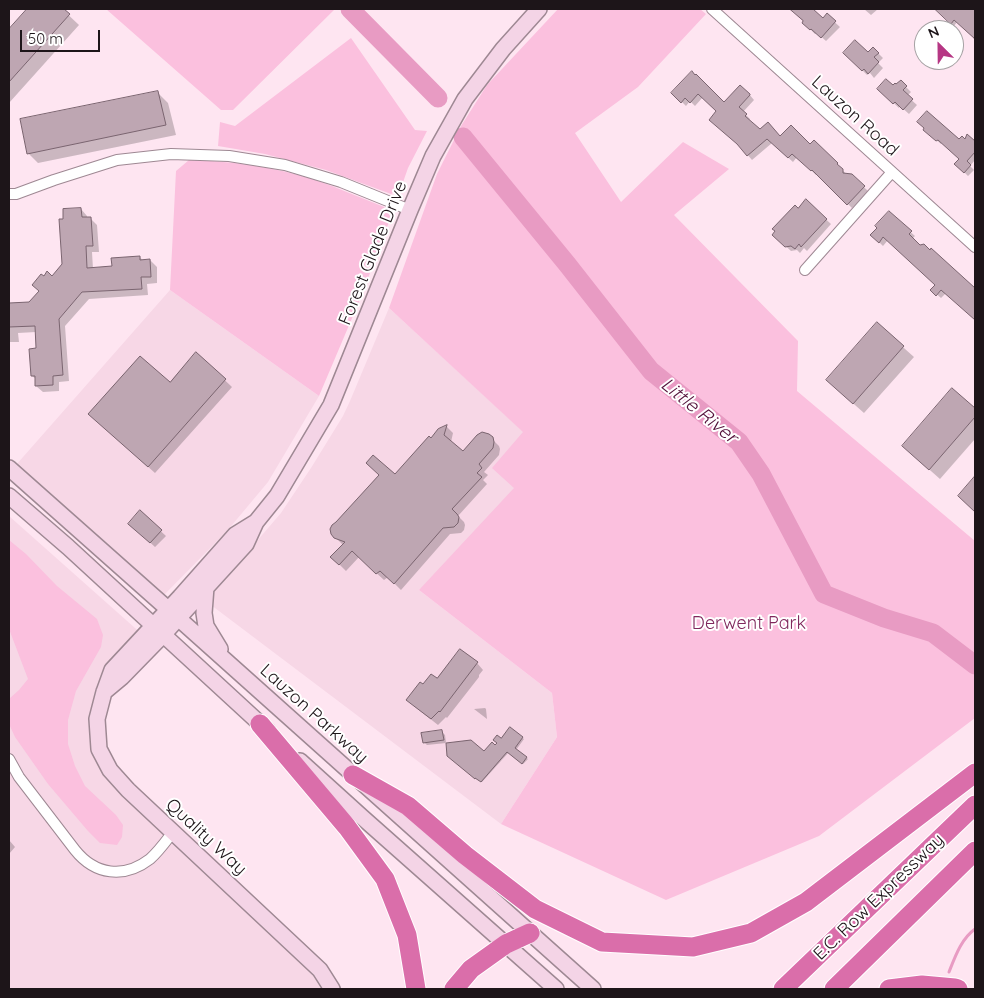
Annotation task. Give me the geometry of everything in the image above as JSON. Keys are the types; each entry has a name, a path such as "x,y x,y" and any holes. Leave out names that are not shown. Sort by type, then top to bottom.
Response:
{"highway":[{"path":"260,724 347,827 384,879 407,935 416,989"},
{"path":"353,775 408,806 465,856 535,909 602,942 693,948 751,933 806,902 975,773"},
{"name":"E.C. Row Expressway","path":"783,989 975,805"},
{"name":"E.C. Row Expressway","path":"834,989 975,851"},
{"path":"454,989 471,969 506,944 530,933"},
{"path":"889,989 922,985 958,989"}],"main road":[{"name":"Forest Glade Drive","path":"173,613 206,587 246,544 256,522 277,496 331,405 433,156 465,98 503,49 539,9"},
{"name":"Lauzon Parkway","path":"9,468 593,989"},
{"path":"9,496 68,547 363,818 556,989"},
{"name":"Forest Glade Drive","path":"173,613 235,534 256,522"},
{"path":"206,587 204,613 206,626 230,665"},
{"name":"Quality Way","path":"173,613 158,630 112,670 96,719 103,756 110,770 128,790 320,970 332,989"}],"street":[{"name":"Lauzon Road","path":"712,9 975,247"},
{"path":"9,194 16,194 117,160 171,154 229,156 285,164 341,182 410,210"},
{"path":"805,270 892,172"},
{"path":"9,759 19,777 74,850 93,866 109,872 130,870 150,858 173,832"}],"shaded area":[{"path":"170,290 319,396 268,482 227,531 164,595 16,465"},
{"path":"389,308 581,483 419,590 552,693 557,737 501,824 211,605 214,591 281,513 343,416"},
{"path":"9,516 144,636 97,719 110,770 332,989 9,989"}],"green space":[{"path":"106,9 335,9 233,110 221,110"},
{"name":"Derwent Park","path":"558,9 700,9 706,14 638,87 575,133 621,202 683,142 729,169 674,215 798,341 797,391 975,541 975,718 819,836 666,900 501,824 557,737 552,693 419,590 514,488 492,468 523,432 389,308 437,174 461,126 487,85"},
{"path":"351,38 415,130 427,131 408,168 401,188 391,194 326,170 265,154 218,146 220,122 235,126"},
{"path":"189,160 253,166 300,175 384,207 390,216 361,297 319,396 170,290 176,171"},
{"path":"9,540 26,554 57,586 97,619 103,635 101,647 76,691 68,720 68,744 75,766 85,786 116,815 123,825 122,837 117,845 100,843 88,831 48,784 15,737 9,724 9,699 28,679 9,629"}],"building":[{"path":"27,9 64,9 70,14 9,82 9,29"},
{"path":"790,9 813,9 823,18 827,13 836,21 821,38 802,23 803,21"},
{"path":"935,9 975,9 975,39 964,29 964,20 947,20"},
{"path":"855,40 868,52 873,47 879,53 874,57 879,62 868,74 864,69 862,71 843,53"},
{"path":"692,71 724,102 740,85 750,95 739,107 747,114 745,116 760,129 768,122 780,136 791,125 810,144 814,140 838,163 843,169 843,173 852,174 865,186 847,205 812,170 792,154 788,158 767,139 747,156 737,144 709,120 716,111 698,94 690,103 685,98 681,103 671,93"},
{"path":"886,79 893,85 901,80 907,86 903,90 913,99 903,110 895,102 893,104 877,89"},
{"path":"158,91 166,125 27,154 20,119"},
{"path":"927,111 959,139 962,136 965,139 967,134 975,141 975,152 967,161 971,165 964,173 954,164 959,159 938,140 936,141 923,130 924,128 917,122"},
{"path":"806,199 827,219 801,247 799,244 795,249 791,246 785,247 772,235 775,231 772,229 795,205 798,208"},
{"path":"81,208 82,217 91,217 93,246 86,246 87,268 112,266 111,258 140,256 140,260 150,259 151,277 141,277 142,289 82,292 59,319 63,375 53,376 53,385 35,386 35,376 31,376 29,349 36,348 35,326 9,327 9,303 29,302 39,291 32,285 41,274 44,276 47,271 52,276 62,264 59,219 63,219 63,209"},
{"path":"889,211 912,231 909,234 920,245 924,244 930,250 931,248 975,288 975,320 941,290 936,296 930,290 935,285 883,237 879,243 870,235 877,228 875,226"},
{"path":"877,322 904,346 853,404 826,380"},
{"path":"196,352 226,379 148,467 88,414 140,356 170,382"},
{"path":"952,388 975,408 975,417 929,470 902,446"},
{"path":"447,425 444,435 463,451 482,432 493,437 494,442 493,448 479,464 482,468 477,473 482,477 452,509 459,517 458,523 454,527 443,528 394,584 380,571 376,574 352,551 339,565 330,557 345,542 334,538 330,529 379,475 366,463 373,455 395,474 429,436 431,438 438,429"},
{"path":"975,476 975,512 958,496"},
{"path":"140,510 162,530 150,543 128,524"},
{"path":"460,649 478,662 440,712 431,719 406,700 420,682 423,684 431,674 437,678"},
{"path":"510,727 523,737 515,748 527,757 522,764 507,752 481,782 447,756 446,743 471,740 484,751 492,742 495,745 497,743 493,740 497,735 501,738"},
{"path":"442,730 444,740 423,743 421,733"}],"waterway":[{"name":"Little River","path":"350,9 438,98"},
{"name":"Little River","path":"463,137 567,264 651,371 739,442 761,474 824,594 884,618 933,633 975,665"},
{"path":"949,972 962,943 975,929"}]}
